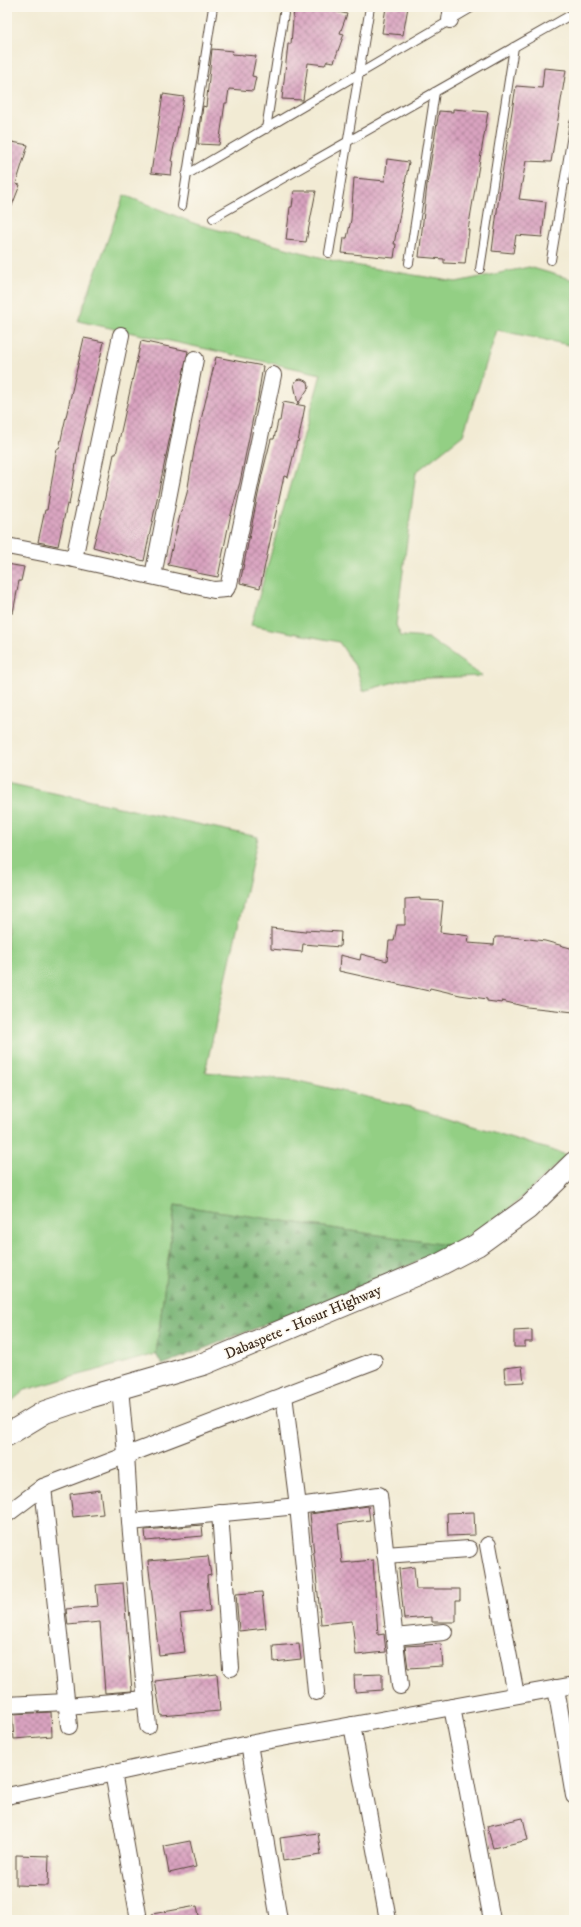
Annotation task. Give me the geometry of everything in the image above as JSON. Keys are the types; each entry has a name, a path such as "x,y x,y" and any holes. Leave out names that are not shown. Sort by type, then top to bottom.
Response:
{"highway":[{"name":"Dabaspete - Hosur Highway","path":"7,1435 45,1412 203,1364 437,1266 477,1245 522,1212 574,1163"}],"street":[{"path":"74,559 121,335"},
{"path":"153,576 195,359"},
{"path":"7,546 74,559 214,590 226,589 273,375"},
{"path":"7,1514 43,1487 126,1454 374,1361"},
{"path":"120,1388 148,1726"},
{"path":"284,1395 298,1506 316,1692"},
{"path":"43,1487 69,1726"},
{"path":"130,1522 298,1506 380,1495 385,1555 400,1686"},
{"path":"220,1513 231,1668"},
{"path":"488,1545 516,1695"},
{"path":"385,1555 469,1549"},
{"path":"395,1637 444,1632"},
{"path":"7,1796 249,1744 574,1685"},
{"path":"556,1688 574,1796"},
{"path":"7,1705 66,1704 146,1699"},
{"path":"452,1707 492,1920"},
{"path":"352,1725 388,1920"},
{"path":"249,1744 279,1920"},
{"path":"113,1772 139,1920"}],"lane":[{"path":"182,206 213,7"},
{"path":"266,129 286,7"},
{"path":"329,254 370,7"},
{"path":"186,175 358,74 451,14 473,7"},
{"path":"213,218 574,13"},
{"path":"480,269 514,47"},
{"path":"410,263 435,92"},
{"path":"551,260 574,123"}],"green space":[{"path":"124,195 196,224 342,263 456,282 529,267 574,280 574,346 497,330 463,435 416,472 396,625 401,636 428,638 482,676 405,679 363,691 357,669 339,642 251,625 321,374 78,321"},
{"path":"7,783 258,837 205,1072 294,1080 423,1110 567,1155 508,1210 453,1246 175,1205 156,1354 25,1390 7,1405"},
{"path":"175,1205 453,1246 348,1292 162,1365 156,1354"}],"building":[{"path":"294,7 335,7 334,11 347,14 340,33 344,34 334,62 327,61 325,65 308,63 303,100 282,99 288,44 291,44"},
{"path":"386,7 408,7 403,35 382,33"},
{"path":"212,49 233,51 232,54 256,56 252,76 256,77 253,91 229,89 227,103 225,103 219,145 198,144 203,106 206,107"},
{"path":"544,68 566,70 551,162 526,161 519,199 546,202 542,237 516,235 513,253 492,251 501,180 516,86 542,88"},
{"path":"163,94 184,97 171,161 173,161 171,175 151,173"},
{"path":"453,109 488,112 468,230 465,264 444,263 444,259 419,257 427,185 439,111 453,112"},
{"path":"7,141 28,145 16,184 20,185 8,216"},
{"path":"387,159 409,162 394,244 396,244 394,258 342,253 344,238 347,238 351,220 354,178 385,181"},
{"path":"294,191 316,191 306,242 286,240 290,207 292,207"},
{"path":"84,338 104,342 79,446 69,505 67,504 58,546 38,542 45,510 47,510 57,449 59,449"},
{"path":"141,341 188,351 144,561 93,547 114,454 116,454"},
{"path":"216,357 263,366 257,403 218,577 168,565 182,507 187,493 195,445"},
{"path":"301,379 308,382 309,387 298,404 294,384 297,380"},
{"path":"283,402 305,406 298,442 297,441 288,477 284,476 260,588 240,583 262,475 271,439 274,439 278,421 280,421"},
{"path":"7,564 24,567 21,581 19,581 13,613 7,612"},
{"path":"420,898 420,900 443,901 440,932 469,936 468,943 494,945 495,937 512,937 545,941 574,949 574,1012 527,1007 502,1001 502,1003 487,1001 487,999 430,988 429,991 339,971 340,955 360,960 361,954 387,961 389,941 394,941 397,925 405,925 405,899"},
{"path":"271,928 305,932 305,930 341,932 340,947 303,944 302,952 271,949"},
{"path":"532,1330 532,1342 525,1342 525,1347 514,1347 514,1331"},
{"path":"522,1366 524,1382 505,1383 504,1368"},
{"path":"100,1490 103,1514 73,1517 70,1494"},
{"path":"368,1506 370,1520 338,1524 342,1563 373,1560 378,1635 384,1634 386,1652 356,1655 352,1621 321,1624 310,1514"},
{"path":"474,1512 475,1535 448,1536 447,1513"},
{"path":"202,1525 203,1536 146,1541 145,1530"},
{"path":"208,1556 211,1575 207,1576 210,1611 180,1614 185,1652 159,1655 148,1561"},
{"path":"414,1567 416,1589 460,1589 460,1600 456,1600 456,1622 432,1622 432,1617 404,1619 399,1569"},
{"path":"123,1583 132,1691 105,1693 100,1622 68,1625 66,1609 98,1606 96,1585"},
{"path":"262,1592 266,1628 239,1631 236,1594"},
{"path":"299,1644 301,1659 274,1662 273,1646"},
{"path":"441,1644 443,1666 408,1668 405,1646"},
{"path":"217,1674 220,1711 161,1716 155,1681"},
{"path":"382,1674 382,1690 355,1692 354,1675"},
{"path":"51,1712 52,1736 14,1739 12,1714"},
{"path":"523,1818 528,1840 493,1848 487,1826"},
{"path":"318,1833 321,1855 283,1861 280,1838"},
{"path":"190,1841 196,1867 169,1873 164,1846"},
{"path":"16,1855 49,1856 48,1886 16,1885"},
{"path":"197,1906 200,1920 153,1920 152,1914"}]}
